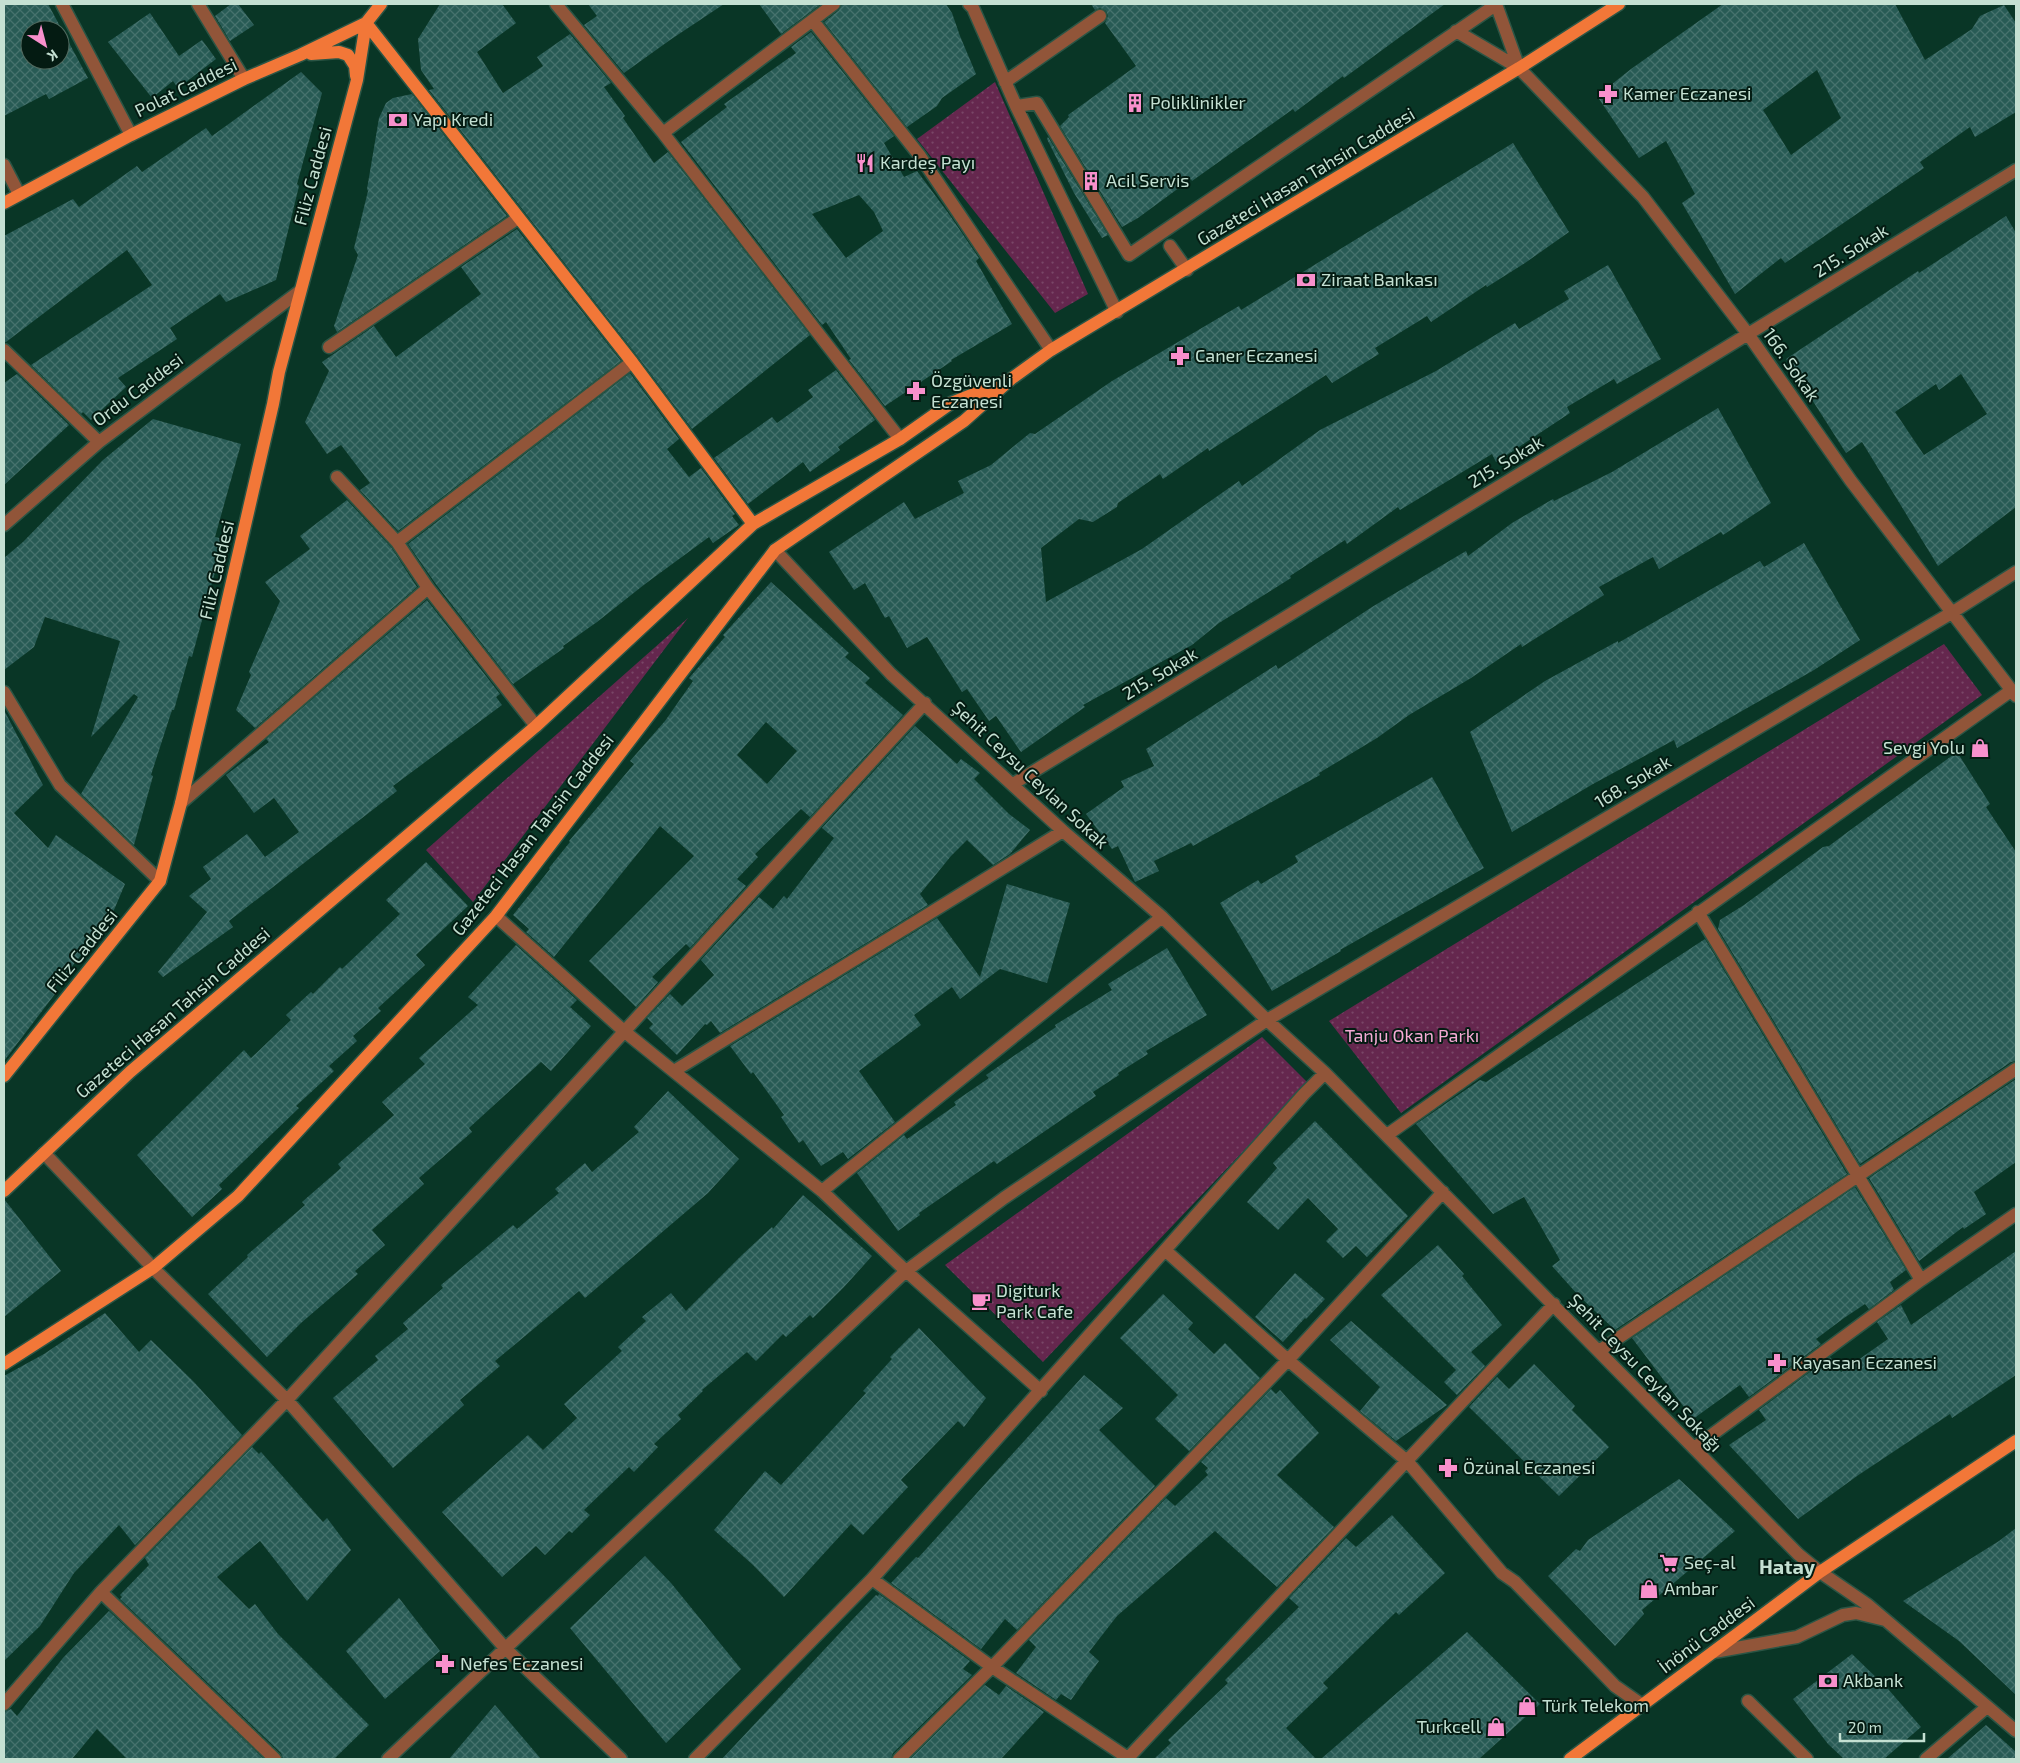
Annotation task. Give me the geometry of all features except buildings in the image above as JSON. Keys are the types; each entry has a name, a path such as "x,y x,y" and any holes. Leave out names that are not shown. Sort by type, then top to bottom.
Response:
{"main road":[{"name":"Polat Caddesi","path":"4,204 131,135 366,23 381,4"},
{"name":"Gazeteci Hasan Tahsin Caddesi","path":"4,1364 153,1268 238,1196 496,916 775,550 964,422 1011,380 1052,350 1519,68 1619,4"},
{"name":"Filiz Caddesi","path":"4,1076 160,881 181,803 279,372 357,80 366,23"},
{"path":"366,23 632,362 754,524"},
{"path":"300,55 328,52 348,55 355,66 357,80"},
{"name":"Gazeteci Hasan Tahsin Caddesi","path":"4,1191 130,1072 536,726 754,524 900,439 951,403 1011,380"},
{"name":"İnönü Caddesi","path":"1570,1759 1820,1572 2016,1441"}],"street":[{"path":"62,4 131,135"},
{"path":"198,4 244,80"},
{"path":"556,4 663,133 900,439"},
{"path":"663,133 834,4"},
{"path":"1016,106 1037,103 1129,255 1497,4 1519,68"},
{"path":"972,5 1016,106 1117,312"},
{"path":"1006,82 1100,16"},
{"path":"813,21 920,156 1052,350"},
{"path":"1456,32 1519,68"},
{"name":"166. Sokak","path":"1519,68 1643,197 1748,334 1851,480 2014,693"},
{"path":"4,165 20,194"},
{"name":"215. Sokak","path":"1013,784 2016,170"},
{"path":"329,347 518,218"},
{"path":"1170,246 1187,270"},
{"name":"Ordu Caddesi","path":"4,526 99,442 300,291"},
{"path":"4,350 99,442"},
{"path":"396,542 632,362"},
{"path":"337,477 396,542 428,588 536,726"},
{"name":"Şehit Ceysu Ceylan Sokak","path":"775,550 891,674 925,703 1063,831 1162,917 1266,1020"},
{"name":"168. Sokak","path":"388,1759 906,1270 1004,1198 1266,1020 1953,612 2016,572"},
{"path":"181,803 428,588"},
{"path":"4,692 60,785 160,881"},
{"path":"1386,1135 1698,912 2014,693"},
{"path":"4,1704 101,1592 287,1400 925,703"},
{"path":"674,1071 1063,831"},
{"path":"1698,912 1920,1280"},
{"path":"496,916 625,1032 822,1190 906,1270 1040,1391"},
{"path":"822,1190 1162,917"},
{"name":"Şehit Ceysu Ceylan Sokağı","path":"1266,1020 1325,1073 1798,1554 1820,1572 1868,1605 2016,1732"},
{"path":"1599,1351 2016,1069"},
{"path":"695,1759 872,1580 1304,1094 1325,1073"},
{"path":"44,1153 153,1268 287,1400 505,1648 621,1759"},
{"path":"900,1759 992,1667 1288,1360 1443,1192"},
{"path":"1694,1448 1920,1280 2016,1214"},
{"path":"1166,1250 1288,1360 1407,1461 1502,1573 1515,1582 1615,1686 1642,1705"},
{"path":"872,1580 992,1667 1127,1759 1554,1304"},
{"path":"101,1592 275,1759"},
{"path":"1714,1652 1797,1637 1843,1616 1856,1613 1887,1621"},
{"path":"1748,1701 1807,1759"},
{"path":"1926,1759 1987,1707"},
{"path":"2005,1722 2016,1714"}],"green space":[{"path":"995,82 1088,294 1055,313 917,139"},
{"path":"688,618 473,902 426,850"},
{"name":"Tanju Okan Parkı","path":"1944,644 1982,695 1401,1113 1329,1021"},
{"path":"1262,1037 1308,1083 1043,1362 945,1265"}],"place":[{"name":"Kamer Eczanesi","path":"1608,94"},
{"name":"Poliklinikler","path":"1135,103"},
{"name":"Yapı Kredi","path":"398,120"},
{"name":"Kardeş Payı","path":"865,163"},
{"name":"Acil Servis","path":"1091,181"},
{"name":"Ziraat Bankası","path":"1306,280"},
{"name":"Caner Eczanesi","path":"1180,356"},
{"name":"Özgüvenli Eczanesi","path":"916,391"},
{"name":"Sevgi Yolu","path":"1980,748"},
{"name":"Digiturk Park Cafe","path":"981,1301"},
{"name":"Kayasan Eczanesi","path":"1777,1363"},
{"name":"Özünal Eczanesi","path":"1448,1468"},
{"name":"Seç-al","path":"1669,1563"},
{"name":"Ambar","path":"1649,1589"},
{"name":"Nefes Eczanesi","path":"445,1664"},
{"name":"Akbank","path":"1828,1681"},
{"name":"Türk Telekom","path":"1527,1706"},
{"name":"Turkcell","path":"1496,1727"}],"district":[{"name":"Hatay","path":"1787,1567"}]}
